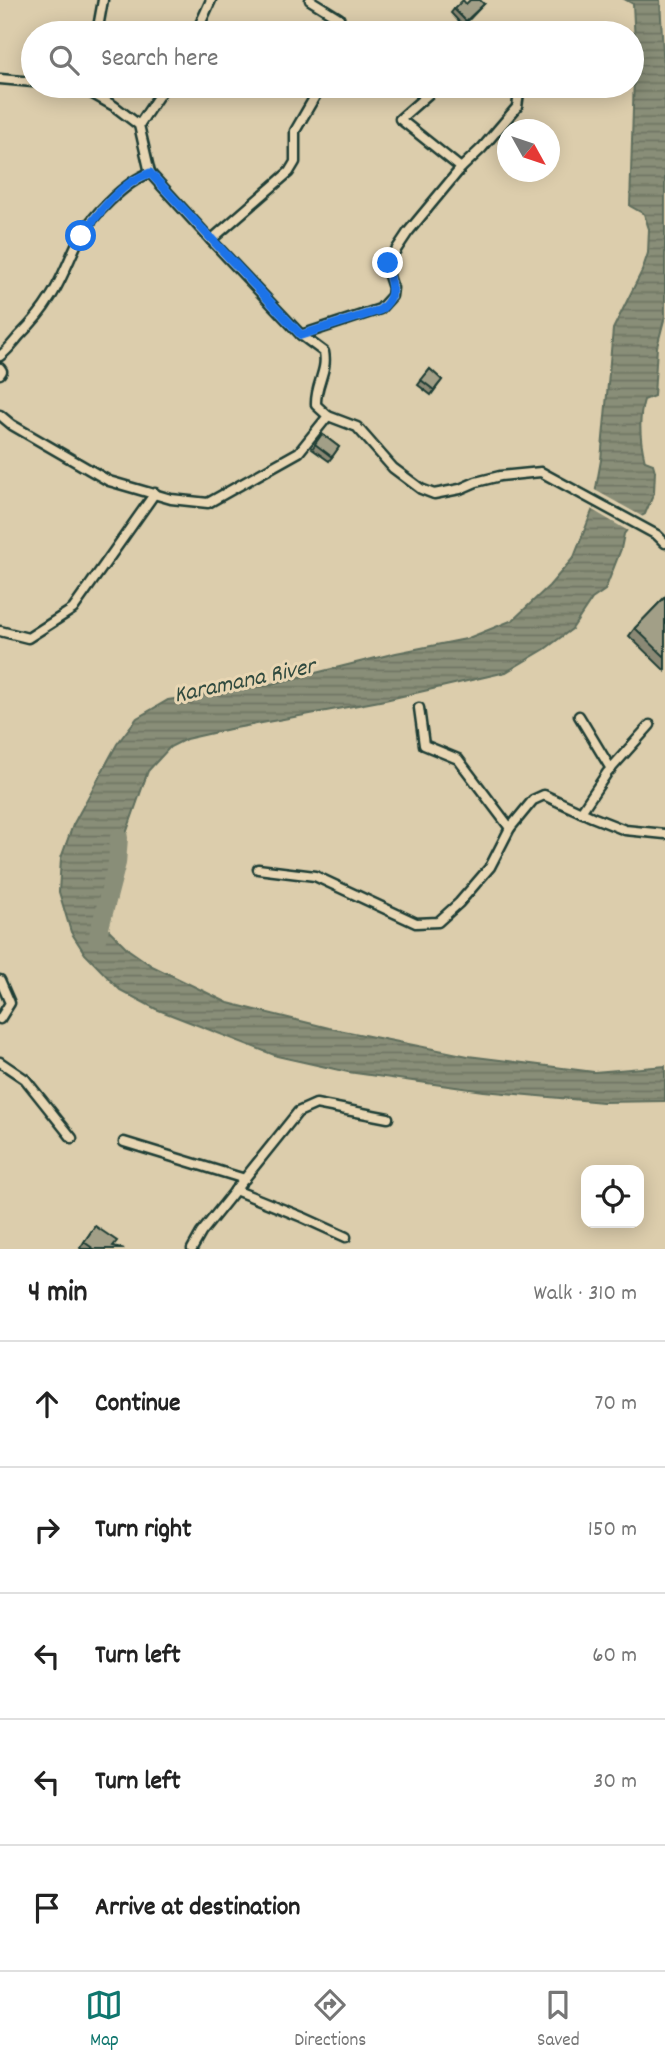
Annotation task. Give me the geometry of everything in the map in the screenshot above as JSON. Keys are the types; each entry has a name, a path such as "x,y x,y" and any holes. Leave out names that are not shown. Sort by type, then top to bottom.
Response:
{"street":[{"path":"99,21 103,0"},
{"path":"201,21 211,0"},
{"path":"310,0 341,21"},
{"path":"0,79 21,81"},
{"path":"99,98 139,125 150,173 301,335 324,352 326,363 315,392 316,405 328,416 357,427 393,468 421,489 434,494 500,476 541,472 657,535 665,543"},
{"path":"139,125 157,98"},
{"path":"211,240 289,172 295,162 295,131 314,98"},
{"path":"424,98 400,119 461,168"},
{"path":"301,335 380,310 386,305 392,296 393,288 388,263 408,232 461,168 517,107 518,98"},
{"path":"0,355 33,323 52,296 81,236 100,212 141,176 150,173"},
{"path":"0,368 0,374"},
{"path":"0,415 12,425 109,481 171,499 208,503 299,452 328,416"},
{"path":"0,631 28,638 73,609 155,493"},
{"path":"419,708 424,745 458,760 510,828"},
{"path":"579,716 611,769"},
{"path":"581,812 611,769 650,725"},
{"path":"258,869 315,876 416,923 438,922 459,903 490,867 510,828 533,800 544,795 625,830 665,834"},
{"path":"0,980 10,1003 0,1019"},
{"path":"0,1062 25,1080 72,1138"},
{"path":"192,1249 201,1233 298,1112 316,1104 388,1118"},
{"path":"124,1142 245,1179"},
{"path":"235,1190 346,1237"}],"shaded area":[{"path":"626,0 660,0 665,86 665,316 657,347 654,396 644,400 640,423 645,461 653,464 655,471 654,493 645,514 635,520 624,534 605,590 592,599 572,629 506,672 385,700 230,729 186,739 170,747 148,771 100,908 108,929 129,950 152,966 228,1003 329,1028 468,1056 594,1072 665,1066 665,1101 603,1102 484,1091 348,1072 277,1056 156,1009 120,990 85,954 71,932 59,892 61,858 73,825 117,744 137,718 168,700 267,685 396,653 466,639 513,620 549,586 574,557 592,511 601,460 613,329 648,253 649,229 644,214 630,206 633,98 644,98 644,21 634,21 633,4"}],"pier":[{"path":"593,489 645,518 630,532 589,508"}],"building":[{"path":"463,0 466,4 470,0 480,0 484,4 466,21 454,9"},
{"path":"430,369 442,380 434,390 421,380"},
{"path":"322,434 339,447 332,457 315,444"},
{"path":"665,597 665,657 635,628"},
{"path":"95,1226 117,1241 113,1246 124,1249 94,1249 84,1242"}],"waterway":[{"name":"Karamana River","path":"97,939 117,863 119,837"}],"route":[{"path":"81,236 100,212 122,191 141,176 150,173 301,335 380,310 392,296 388,263"}]}
